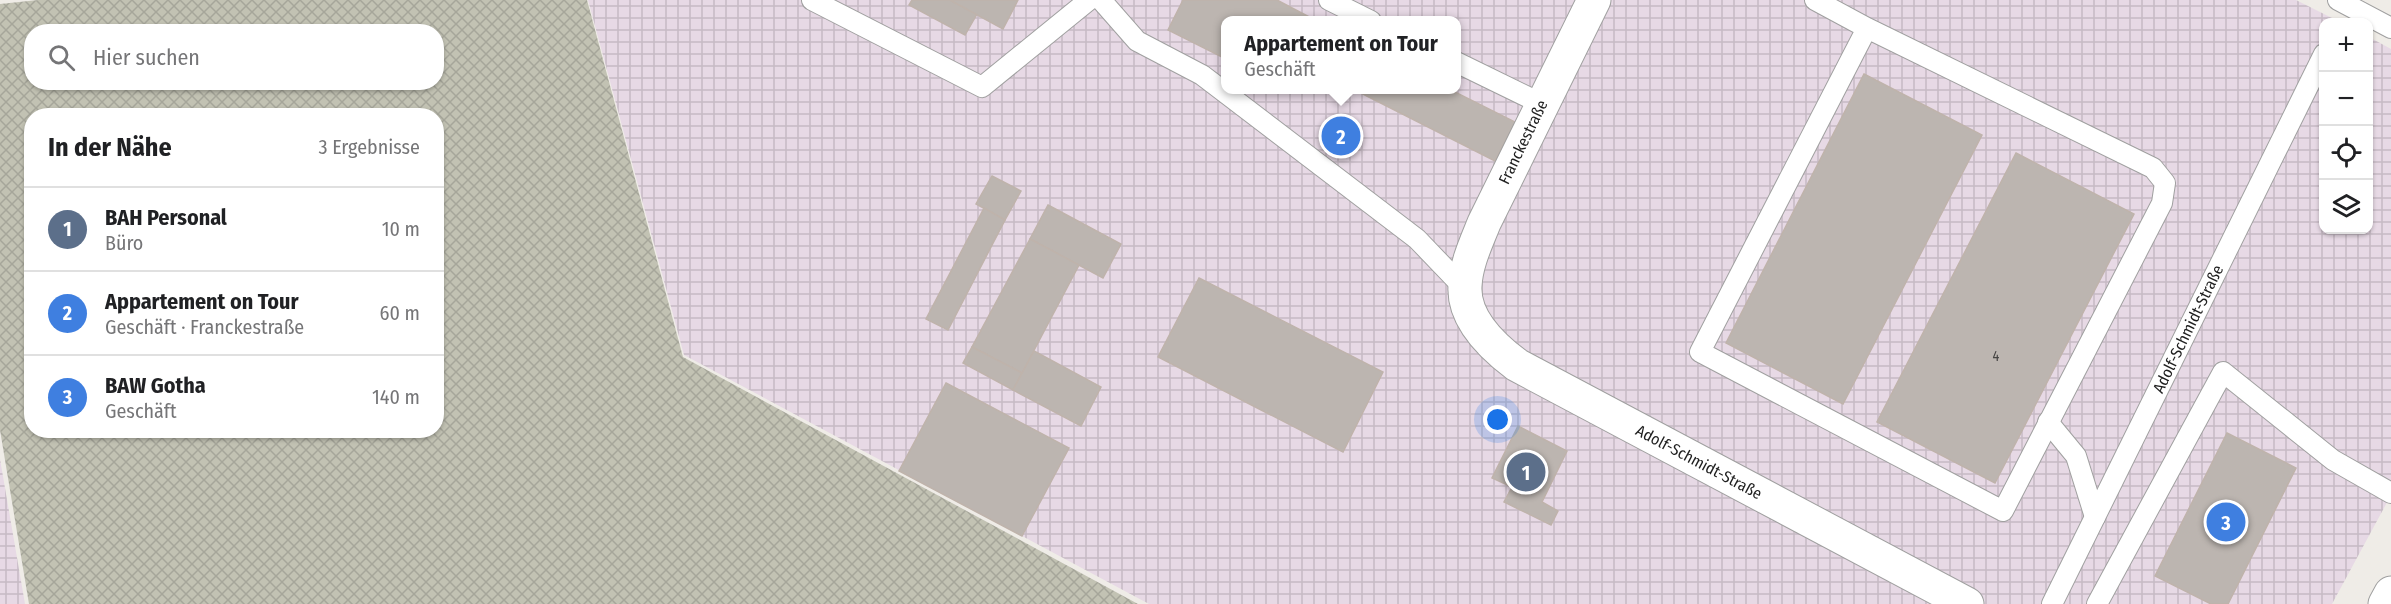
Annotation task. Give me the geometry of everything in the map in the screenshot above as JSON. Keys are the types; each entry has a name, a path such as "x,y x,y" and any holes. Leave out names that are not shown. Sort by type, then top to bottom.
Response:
{"street":[{"name":"Franckestraße","path":"1464,288 1470,260 1484,222 1594,0"},
{"name":"Adolf-Schmidt-Straße","path":"1464,288 1472,319 1496,349 1517,365 1967,604"},
{"path":"2385,604 2391,592"}],"lane":[{"path":"812,0 982,87 1089,0"},
{"path":"1101,0 1137,40 1221,90"},
{"path":"1329,0 1361,16"},
{"path":"1815,0 1867,28 2153,168 2165,183 2162,203 2003,511 1700,352 1867,28"},
{"path":"2342,9 2391,28"},
{"path":"1461,64 1542,104"},
{"name":"Adolf-Schmidt-Straße","path":"2052,604 2319,64"},
{"path":"1227,94 1417,239 1464,288"},
{"path":"2097,604 2223,372 2333,460 2391,493"},
{"path":"2048,422 2076,456 2095,517"}],"shaded area":[{"path":"38,0 587,0 683,357 1138,604 29,604 0,430 0,4"},
{"path":"588,0 2296,0 2332,18 2319,18 2319,234 2373,234 2373,39 2391,49 2391,495 2332,604 1149,604 684,355"},
{"path":"0,459 25,604 0,604"}],"building":[{"path":"912,0 950,0 977,14 965,35 909,5"},
{"path":"950,0 1018,0 1003,29"},
{"path":"1183,0 1277,0 1307,16 1221,16 1221,56 1168,30"},
{"path":"1864,74 1982,135 1843,404 1726,343"},
{"path":"1363,94 1459,94 1515,122 1495,161"},
{"path":"2016,153 2134,214 1995,483 1877,422"},
{"path":"992,176 1021,191 1005,220 976,204"},
{"path":"1048,205 1121,244 1103,278 1030,239"},
{"path":"984,208 1005,220 948,330 926,319"},
{"path":"1030,239 1079,265 1022,373 972,347"},
{"path":"1199,278 1383,372 1343,452 1158,357"},
{"path":"972,347 1022,373 1013,390 963,363"},
{"path":"1034,351 1101,387 1081,426 1013,390"},
{"path":"946,383 1069,448 1022,536 899,471"},
{"path":"1518,426 1567,451 1542,502 1558,511 1551,525 1504,502 1512,487 1492,478"},
{"path":"2227,433 2296,468 2228,604 2211,604 2155,576"}],"place":[{"name":"Appartement on Tour","path":"1341,136"},
{"name":"BAH Personal","path":"1526,472"},
{"name":"BAW Gotha","path":"2226,522"}]}
